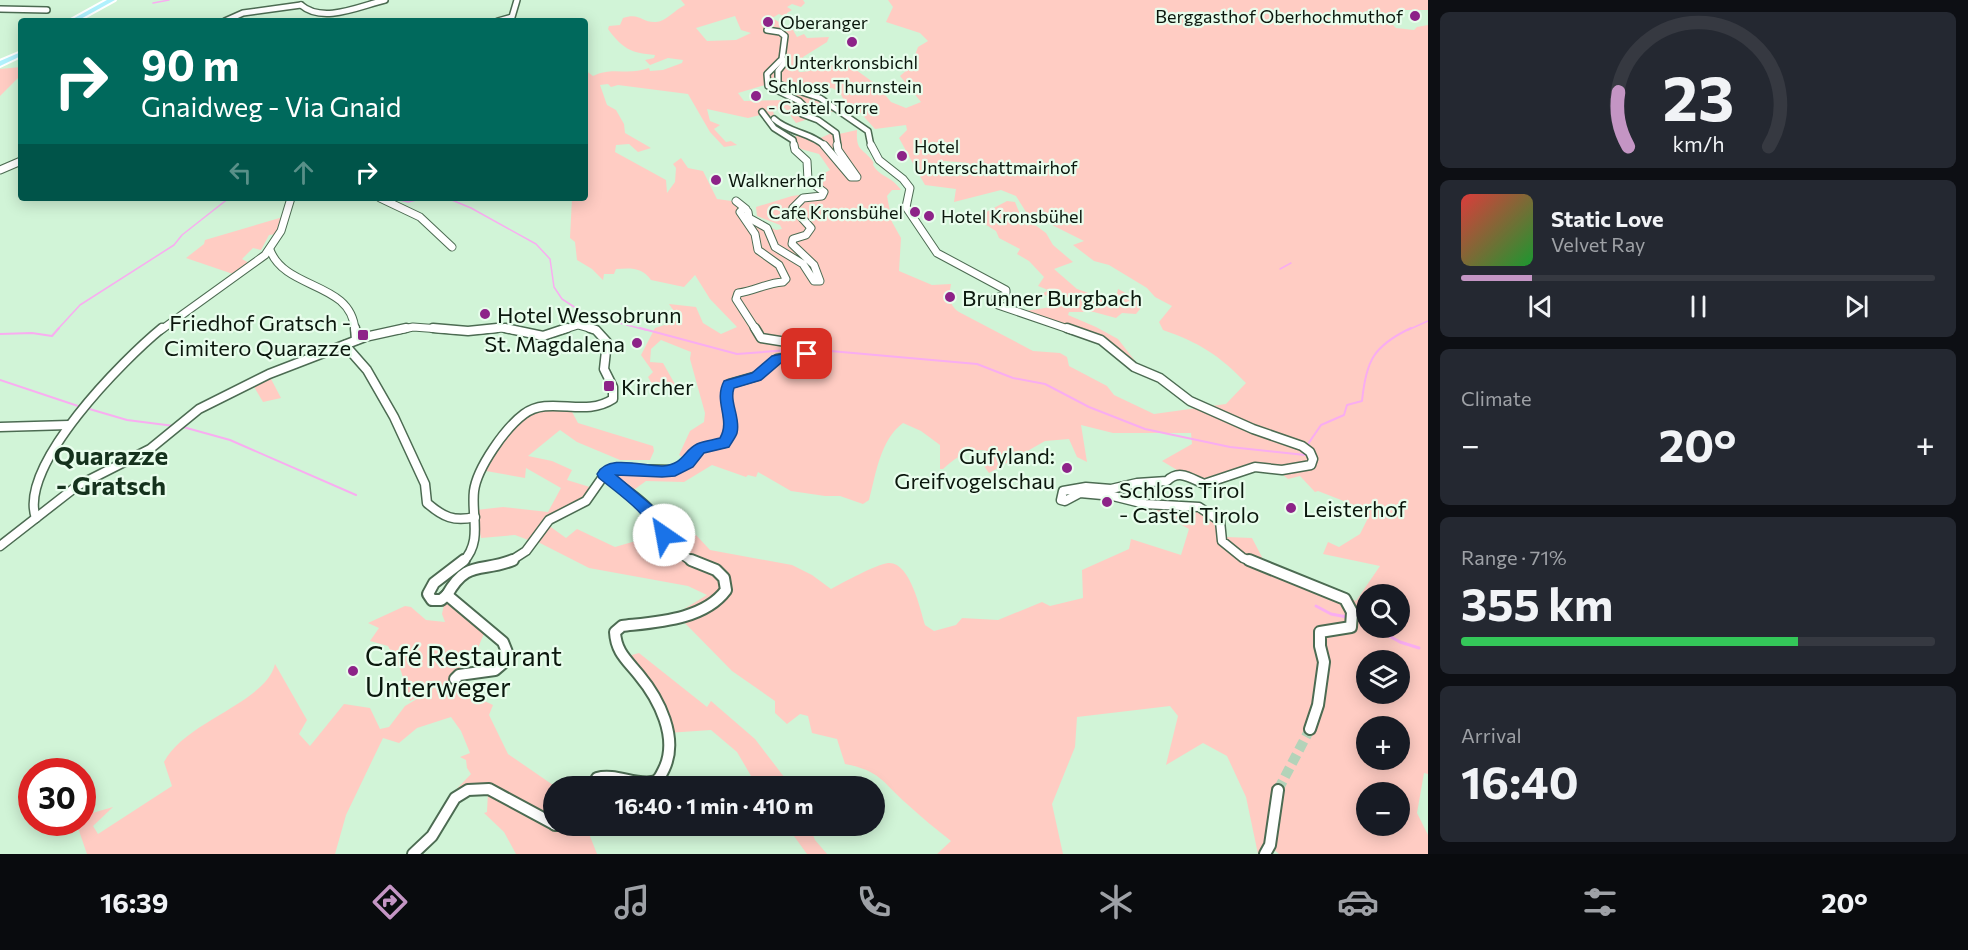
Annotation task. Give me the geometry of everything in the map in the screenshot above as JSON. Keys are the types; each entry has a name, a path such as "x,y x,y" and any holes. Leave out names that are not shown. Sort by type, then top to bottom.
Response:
{"main road":[{"path":"78,18 112,0"},
{"path":"0,64 18,55"}],"street":[{"path":"300,2 308,10 323,15 385,0"},
{"path":"508,18 512,17 517,0"},
{"path":"300,2 300,8 315,18"},
{"path":"229,18 243,13 300,2"},
{"path":"0,9 47,10"},
{"path":"736,201 746,209 749,218 769,231 775,247 802,264 814,281 820,281 815,267 792,244 793,239 806,235 811,228 793,208 793,205 803,198 822,196 824,192 808,180 807,161 795,150 793,140 774,128 762,112 769,113 781,126 818,140 846,168 851,177 857,177 838,150 836,133 818,120 802,114 802,104 796,99 776,93 768,86 767,74 782,59 785,36 780,32 766,30"},
{"path":"782,59 786,61 777,77 780,86 820,98 868,131 867,141 880,162 896,172 910,188 911,193 906,207 937,253 1006,294 995,298 996,303 1101,340 1134,367 1160,378 1190,401 1253,429 1302,446 1310,452 1314,459 1311,465 1282,470 1255,467 1204,484 1181,474 1167,480 1111,489 1086,487 1068,489 1063,491 1060,500 1065,501 1080,493 1113,496 1145,504 1199,507 1220,522 1222,541 1243,558 1337,595 1350,605 1353,624 1351,627 1320,632 1320,646 1324,662 1318,705 1310,729"},
{"path":"0,170 18,162"},
{"path":"36,518 32,511 44,469 82,407 132,352 270,250 287,217 290,201"},
{"path":"389,201 409,208 434,226 452,247"},
{"path":"0,546 77,486 150,449 199,409 269,374 356,340 412,327 468,331 503,328 543,336 578,325 596,330 607,342 604,369 613,387 613,399 601,406 536,408 524,414 500,442 477,478 474,491 476,531 470,554 430,587 428,594 432,600 441,600 447,596 454,580 470,569 505,563 517,558 532,546 546,523 590,497 607,471 620,468 662,472 675,470 688,463 700,448 724,443 730,433 730,412 725,394 729,384 757,376 777,359 804,355 807,350 800,344 761,338 738,306 736,299 738,293 756,291 768,283 783,282 786,279 779,265 758,250 755,234 740,212 746,209"},
{"path":"270,250 271,257 281,270 338,298 353,314 356,340"},
{"path":"345,345 367,370 394,417 425,484 427,503 447,520 456,521 475,517"},
{"path":"0,427 69,425"},
{"path":"604,474 657,519 664,535 686,559 718,571 725,580 724,590 717,600 693,614 674,620 621,626 615,632 617,651 637,672 658,704 669,737 669,759 661,776"},
{"path":"447,596 503,642 508,650 508,657 493,672 459,675 455,679"},
{"path":"413,854 439,827 442,816 455,798 468,790 489,789 543,819"},
{"path":"1265,854 1270,845 1278,789"}],"shaded area":[{"path":"681,0 803,0 805,3 801,7 792,4 787,7 792,10 787,13 787,18 779,14 772,18 793,30 797,37 804,34 807,38 829,37 827,42 803,57 797,67 799,72 845,62 877,85 891,102 906,108 921,102 900,76 917,61 915,55 918,47 928,41 920,33 886,22 893,7 888,0 1428,0 1428,10 1404,10 1403,15 1364,11 1389,21 1396,28 1414,30 1417,27 1428,25 1428,774 1424,773 1417,813 1428,835 1428,854 1279,854 1269,845 1258,854 1246,797 1227,756 1203,743 1166,765 1178,716 1170,706 1077,717 1075,747 1052,804 1063,854 937,854 951,841 885,783 885,776 877,776 845,764 837,739 812,733 808,716 800,714 787,724 775,713 775,701 732,671 676,614 707,595 688,586 589,568 538,542 548,525 566,538 577,529 615,547 646,538 660,518 679,542 696,535 710,550 792,565 812,575 831,589 876,567 888,563 896,564 913,587 925,625 934,631 956,625 962,618 998,620 1042,602 1050,606 1083,598 1082,570 1129,549 1131,539 1181,555 1189,529 1158,512 1102,497 1123,494 1202,511 1217,522 1226,537 1252,538 1264,561 1356,601 1356,638 1410,638 1410,584 1368,584 1380,566 1323,554 1328,542 1339,547 1360,534 1368,518 1354,505 1318,491 1315,492 1300,476 1288,479 1271,465 1248,464 1203,479 1177,470 1162,461 1192,444 1191,433 1113,433 1081,425 1087,462 1077,457 1069,439 1045,441 989,473 984,466 986,451 980,450 963,454 940,469 940,445 921,431 903,423 895,430 884,448 869,500 863,504 840,496 791,491 758,472 756,477 748,475 746,477 712,465 684,482 646,481 631,492 608,474 616,470 668,474 692,464 679,455 690,431 704,422 705,413 690,359 691,352 661,340 651,349 650,362 663,363 676,386 666,388 652,384 648,377 653,372 641,355 655,328 680,320 669,304 696,307 703,323 721,334 737,327 710,299 695,275 684,287 651,280 644,273 631,269 616,269 614,274 604,274 603,280 592,269 577,260 575,242 570,238 572,201 588,201 588,72 593,76 607,72 649,68 650,71 663,70 682,63 683,60 668,58 650,65 645,60 654,58 655,55 639,53 627,48 608,29 609,26 620,25 623,18 629,16 651,22 667,18 685,5","holes":["735,16 741,30 751,33 736,40 707,41 696,28","608,84 611,87 618,85 688,94 710,132 724,147 737,145 731,141 726,142 714,129 720,125 710,121 707,109 748,118 760,115 774,116 773,110 785,108 796,123 814,117 803,111 810,103 819,111 837,112 820,100 779,84 832,88 840,92 844,101 857,109 875,129 906,125 907,130 899,138 925,185 956,189 954,202 1001,190 1016,196 1026,212 1084,241 1073,245 1094,261 1109,265 1172,306 1159,322 1163,330 1208,351 1246,383 1226,404 1154,414 1114,395 1107,386 1069,366 1067,357 1060,353 1033,351 959,312 950,300 951,284 932,285 899,271 901,238 892,222 887,196 892,190 901,190 878,171 873,161 860,148 857,142 857,130 839,134 834,132 818,139 803,134 791,138 801,149 819,154 830,170 816,178 820,192 792,196 756,207 757,216 780,225 782,229 776,230 751,218 746,203 717,199 703,171 688,168 681,158 673,164 676,168 675,182 667,193 666,180 615,152 616,145 629,144 638,152 651,148 625,133 624,124 616,110 607,105 600,85","765,85 787,95 786,100 744,101 738,93","944,161 969,163 970,175 942,176 934,168 940,166"]},
{"path":"18,67 18,78 0,96 0,69"},
{"path":"1007,201 1015,202 1020,214 1046,233 1053,245 1073,262 1054,269 1077,289 1115,302 1118,289 1138,299 1140,309 1136,314 1122,313 1116,318 1094,312 1069,312 1068,315 1118,339 1139,366 1110,343 1025,311 1078,303 1067,297 1041,295 1048,290 1038,286 1044,277 1029,261 1017,254 1020,249 999,238 996,231 975,218"},
{"path":"283,217 277,234 269,235 261,250 253,248 242,259 249,263 233,274 186,258 204,244 205,240"},
{"path":"270,377 281,398 263,402 253,385"},
{"path":"538,410 571,410 578,423 653,446 654,451 650,460 620,460 577,442 560,430 528,456 552,461 572,470 567,480 593,488 586,498 543,522 531,541 515,535 481,538 476,510 503,507 548,512 561,488 526,468 525,478 486,471 501,444 514,428"},
{"path":"445,600 485,631 478,648 470,652 468,665 455,679 467,692 493,705 489,715 508,754 543,778 543,836 590,836 597,854 516,854 504,832 484,813 487,812 488,792 483,788 453,801 448,798 471,774 466,760 460,757 470,753 461,731 451,717 417,728 399,743 383,738 346,815 335,854 87,854 81,836 96,836 96,831 98,834 172,786 164,762 174,748 206,723 257,690 269,678 275,664 307,720 299,734 310,746 344,704 370,708 380,729 389,727 405,706 439,686 410,701 401,671 388,646 370,641 379,628 368,623 405,606 411,607 426,620 445,622 442,614"},
{"path":"639,653 707,707 711,701 755,739 783,776 751,776 737,752 711,730 667,733 625,657"},
{"path":"113,807 96,823 96,812"},
{"path":"794,836 813,836 827,854 807,854"}],"waterway":[{"path":"153,3 169,0"},
{"path":"57,330 80,305 174,245 182,235 225,201"},
{"path":"404,201 412,201"},
{"path":"454,201 536,244 550,259 554,287 562,299 585,314 646,330"},
{"path":"1280,269 1291,263"},
{"path":"1408,330 1428,321"},
{"path":"0,334 32,333 52,336 59,328"},
{"path":"640,328 737,354 802,349"},
{"path":"1306,447 1321,425 1344,415 1347,405 1362,401 1366,375 1374,356 1388,341 1411,328"},
{"path":"808,349 977,364 1013,378 1045,384 1089,407 1145,429 1230,447 1305,455 1304,452"},
{"path":"0,380 81,407"},
{"path":"86,408 127,420 174,426"},
{"path":"183,427 230,440 356,495"},
{"path":"1316,606 1331,614 1347,617"},
{"path":"1393,638 1419,648"}],"tunnel":[{"path":"1278,790 1310,729"}],"place":[{"name":"Berggasthof Oberhochmuthof","path":"1415,16"},
{"name":"Oberanger","path":"768,22"},
{"name":"Unterkronsbichl","path":"852,42"},
{"name":"Schloss Thurnstein - Castel Torre","path":"756,96"},
{"name":"Hotel Unterschattmairhof","path":"902,156"},
{"name":"Walknerhof","path":"716,180"},
{"name":"Cafe Kronsbühel","path":"915,212"},
{"name":"Hotel Kronsbühel","path":"929,216"},
{"name":"Brunner Burgbach","path":"950,297"},
{"name":"Hotel Wessobrunn","path":"485,314"},
{"name":"Friedhof Gratsch - Cimitero Quarazze","path":"363,335"},
{"name":"St. Magdalena","path":"637,343"},
{"name":"Kircher","path":"609,386"},
{"name":"Gufyland: Greifvogelschau","path":"1067,468"},
{"name":"Schloss Tirol - Castel Tirolo","path":"1107,502"},
{"name":"Leisterhof","path":"1291,508"},
{"name":"Café Restaurant Unterweger","path":"353,671"}],"district":[{"name":"Quarazze - Gratsch","path":"111,469"}],"route":[{"path":"664,535 657,519 644,505 604,474 620,468 662,472 675,470 688,463 700,448 724,443 728,440 730,433 730,412 725,394 729,384 757,376 777,359 807,354"}]}
